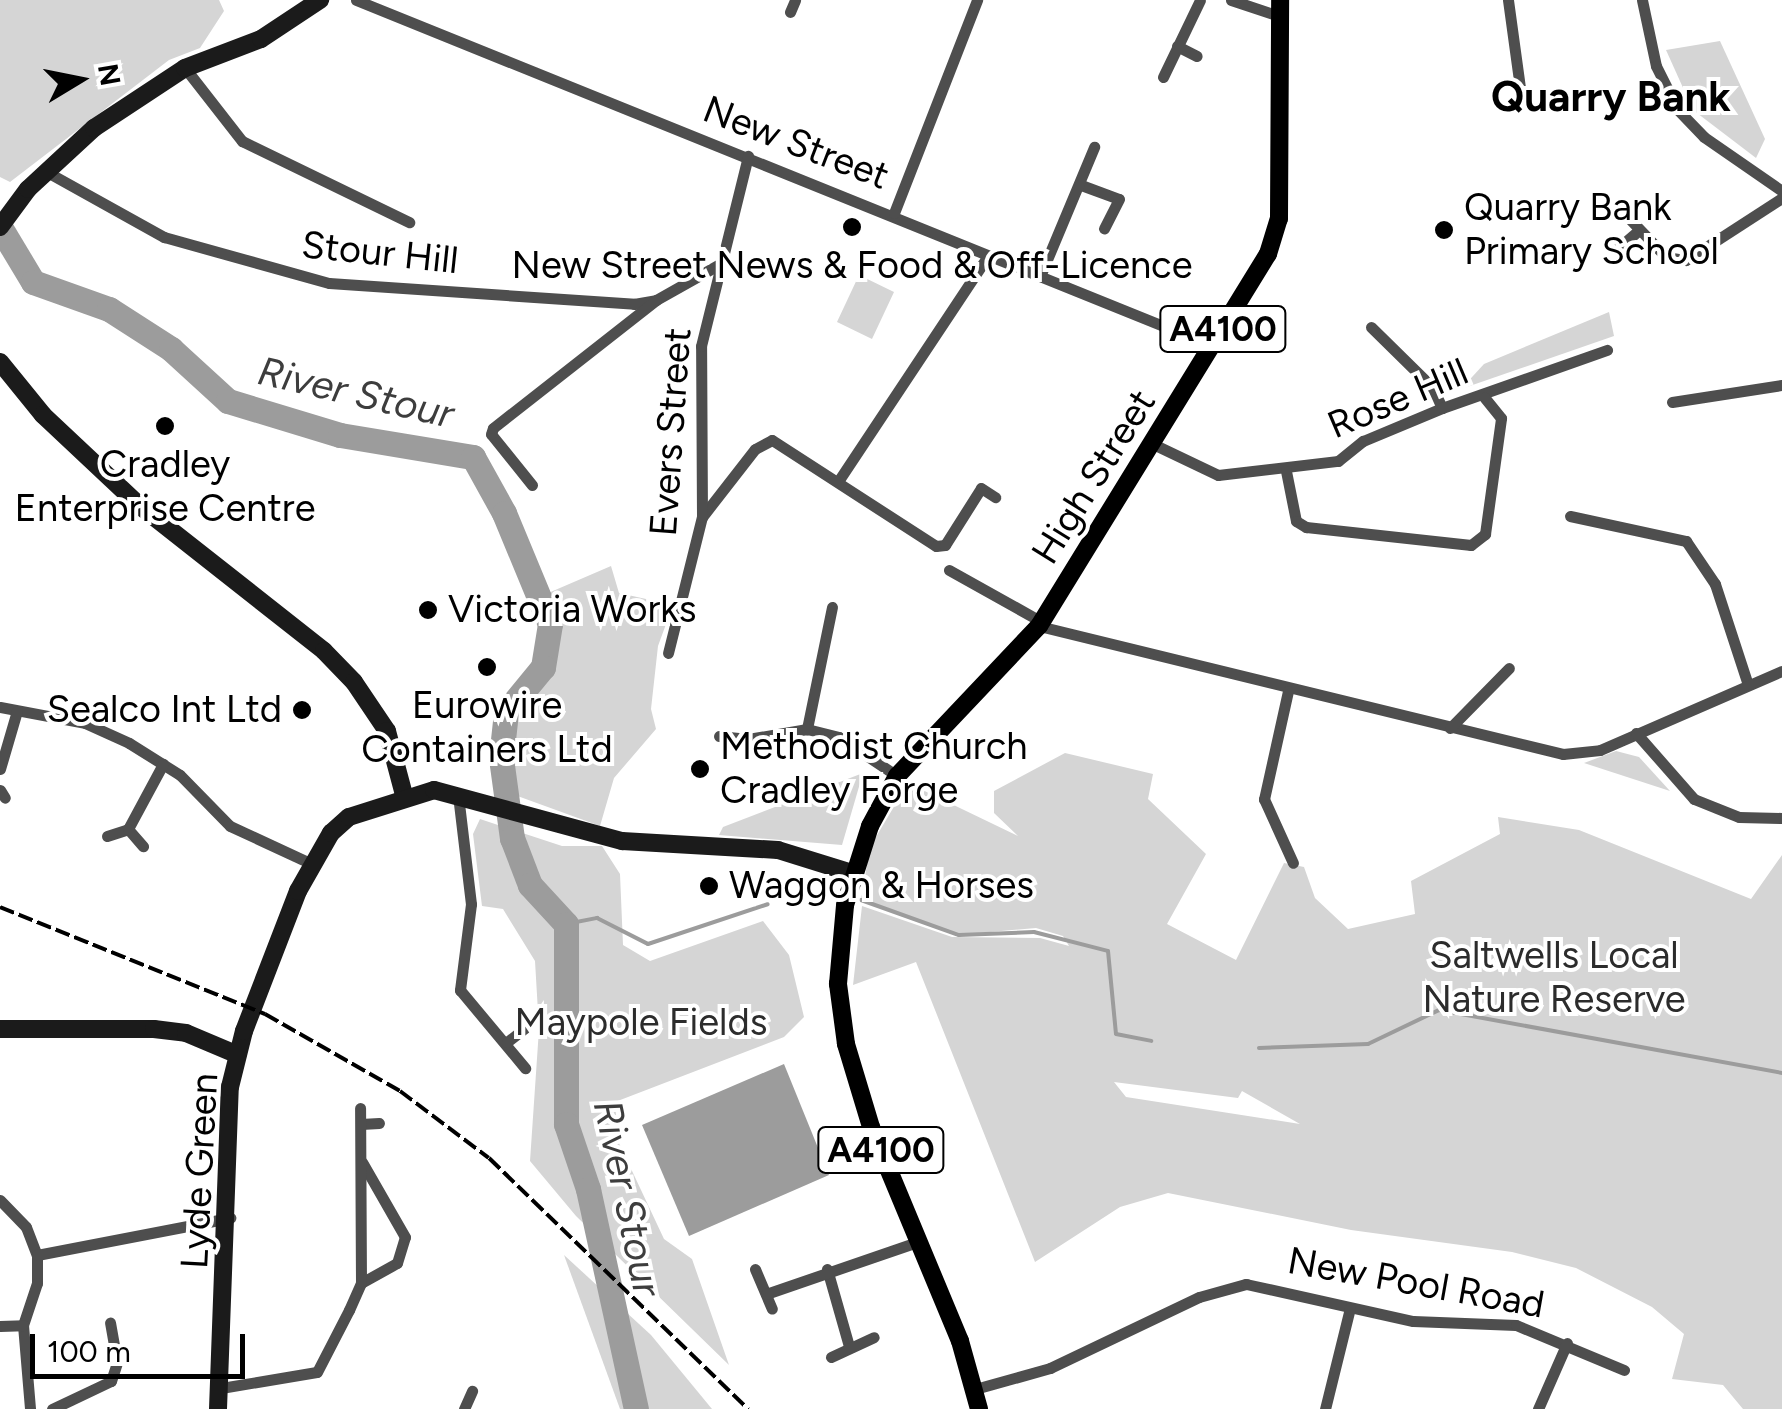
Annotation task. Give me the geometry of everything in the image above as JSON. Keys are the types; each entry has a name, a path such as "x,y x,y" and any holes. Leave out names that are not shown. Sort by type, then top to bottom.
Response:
{"main road":[{"name":"High Street","path":"852,877 897,776 1040,624 1213,346 1278,229 1278,8"},
{"name":"A4100","path":"852,877 840,1012 871,1126 920,1242 975,1389 978,1409"}],"street":[{"path":"5,220 47,172 94,128 185,68 262,39 320,0"},
{"name":"New Street","path":"356,0 894,213 987,257 1041,274 1213,346"},
{"path":"894,213 977,0"},
{"path":"1163,76 1200,0"},
{"path":"1230,0 1278,8"},
{"path":"1508,0 1520,88"},
{"path":"1624,212 1666,257 1686,260 1782,195 1704,137 1678,110 1656,66 1642,0"},
{"path":"1177,46 1197,56"},
{"path":"185,68 242,141 408,222"},
{"path":"1041,274 1082,185 1094,147"},
{"name":"Evers Street","path":"668,653 702,517 697,387 718,265 748,156"},
{"name":"Stour Hill","path":"47,172 164,237 329,284 656,300"},
{"path":"1082,185 1119,199 1104,228"},
{"path":"1616,250 1639,230"},
{"path":"839,480 987,257"},
{"path":"532,485 491,434 493,428 656,300 718,265"},
{"path":"1371,328 1433,388 1442,408"},
{"name":"Rose Hill","path":"1153,444 1218,475 1338,461 1363,441 1442,408 1485,398 1607,350"},
{"path":"0,362 43,414 140,506 324,651 354,682 386,731 404,794 492,802 556,822 663,847 778,850 852,877"},
{"path":"1672,402 1782,385"},
{"path":"1286,470 1294,513 1306,527 1471,544 1485,534 1501,418 1485,398"},
{"path":"702,517 764,441 839,480 936,546 945,544 981,488 995,496"},
{"path":"1570,516 1686,541 1702,557 1721,598 1748,682"},
{"path":"949,570 1040,624 1288,690 1563,754 1600,750 1748,682 1782,672"},
{"path":"807,729 832,607"},
{"path":"1450,728 1509,668"},
{"path":"1288,690 1264,799 1294,863"},
{"path":"0,707 85,723 163,764 230,826 310,863"},
{"path":"0,769 18,711"},
{"path":"718,736 748,740 807,729 839,737 897,776"},
{"path":"1636,734 1694,799 1739,818 1782,818"},
{"path":"107,836 128,829 163,764"},
{"name":"Lyde Green","path":"218,1409 216,1389 230,1218 230,1087 244,1031 310,863 349,817 404,794"},
{"path":"458,796 472,904 460,990 525,1068"},
{"path":"128,829 143,846"},
{"path":"507,1042 526,1028"},
{"path":"0,1030 154,1029 186,1033 238,1055"},
{"path":"216,1389 317,1372 362,1283 360,1108"},
{"path":"361,1124 380,1123"},
{"path":"362,1162 405,1237 397,1263 362,1283"},
{"path":"0,1200 26,1227 37,1254 37,1283 22,1325 30,1409"},
{"path":"37,1254 230,1218"},
{"path":"766,1294 827,1269 920,1242"},
{"path":"755,1269 772,1309"},
{"path":"827,1269 849,1346"},
{"name":"New Pool Road","path":"975,1389 1050,1368 1222,1287 1273,1288 1414,1321 1516,1325 1624,1370"},
{"path":"1325,1409 1350,1308"},
{"path":"52,1409 111,1381 118,1362 110,1323"},
{"path":"0,1326 22,1325"},
{"path":"831,1356 874,1337"},
{"name":"New Pool Road","path":"1538,1409 1567,1343"},
{"path":"464,1409 472,1391"}],"green space":[{"path":"0,0 219,0 224,11 200,48 169,60 10,182 0,177"},
{"path":"1720,41 1765,139 1756,158 1693,110 1666,50"},
{"path":"859,275 894,292 872,339 837,322"},
{"path":"1609,312 1614,336 1461,389 1484,364"},
{"path":"611,566 619,593 673,605 658,646 651,709 656,729 614,778 600,826 512,794 501,758 506,712 543,667 550,624 539,597"},
{"path":"1616,751 1639,757 1670,791 1584,763"},
{"name":"Saltwells Local Nature Reserve","path":"1065,753 1153,774 1148,799 1206,854 1167,924 1236,960 1284,863 1304,867 1315,898 1348,929 1415,914 1411,881 1500,834 1498,817 1579,830 1751,899 1782,855 1782,1409 1743,1409 1723,1385 1672,1379 1684,1334 1652,1307 1576,1268 1512,1252 1351,1230 1168,1193 1120,1207 1035,1262 916,962 853,985 862,906 952,937 1040,938 1069,946 1063,936 1036,928 956,935 861,900 870,847 908,783 1018,836 994,813 994,791","holes":["1114,1082 1238,1098 1242,1091 1300,1124 1126,1097"]},
{"path":"863,773 842,845 719,835 723,827"},
{"name":"Maypole Fields","path":"480,819 562,846 602,846 620,874 623,945 650,961 763,921 789,955 804,1017 784,1037 615,1102 618,1141 664,1239 692,1259 729,1365 576,1216 530,1161 539,1029 535,961 503,909 482,906 473,834"},
{"path":"564,1255 651,1335 712,1409 620,1409"}],"shaded area":[{"path":"784,1064 829,1175 689,1236 642,1125"}],"waterway":[{"name":"River Stour","path":"0,227 33,282 109,309 171,349 228,401 340,435 473,457 504,513 550,624 543,667 506,712 501,758 512,838 530,885 566,924 566,1124 588,1189 636,1409"},
{"path":"861,900 959,935 1034,932 1108,951 1116,1034 1151,1041"},
{"path":"566,924 597,918 648,944 768,904"},
{"path":"1259,1048 1368,1044 1439,1010 1782,1073"}],"railway":[{"path":"0,907 265,1014 400,1091 489,1158 748,1409"}],"place":[{"name":"New Street News & Food & Off-Licence","path":"852,227"},
{"name":"Quarry Bank Primary School","path":"1444,230"},
{"name":"Cradley Enterprise Centre","path":"165,426"},
{"name":"Victoria Works","path":"428,610"},
{"name":"Eurowire Containers Ltd","path":"487,667"},
{"name":"Sealco Int Ltd","path":"302,710"},
{"name":"Methodist Church Cradley Forge","path":"700,769"},
{"name":"Waggon & Horses","path":"709,886"}],"district":[{"name":"Quarry Bank","path":"1611,97"}]}
